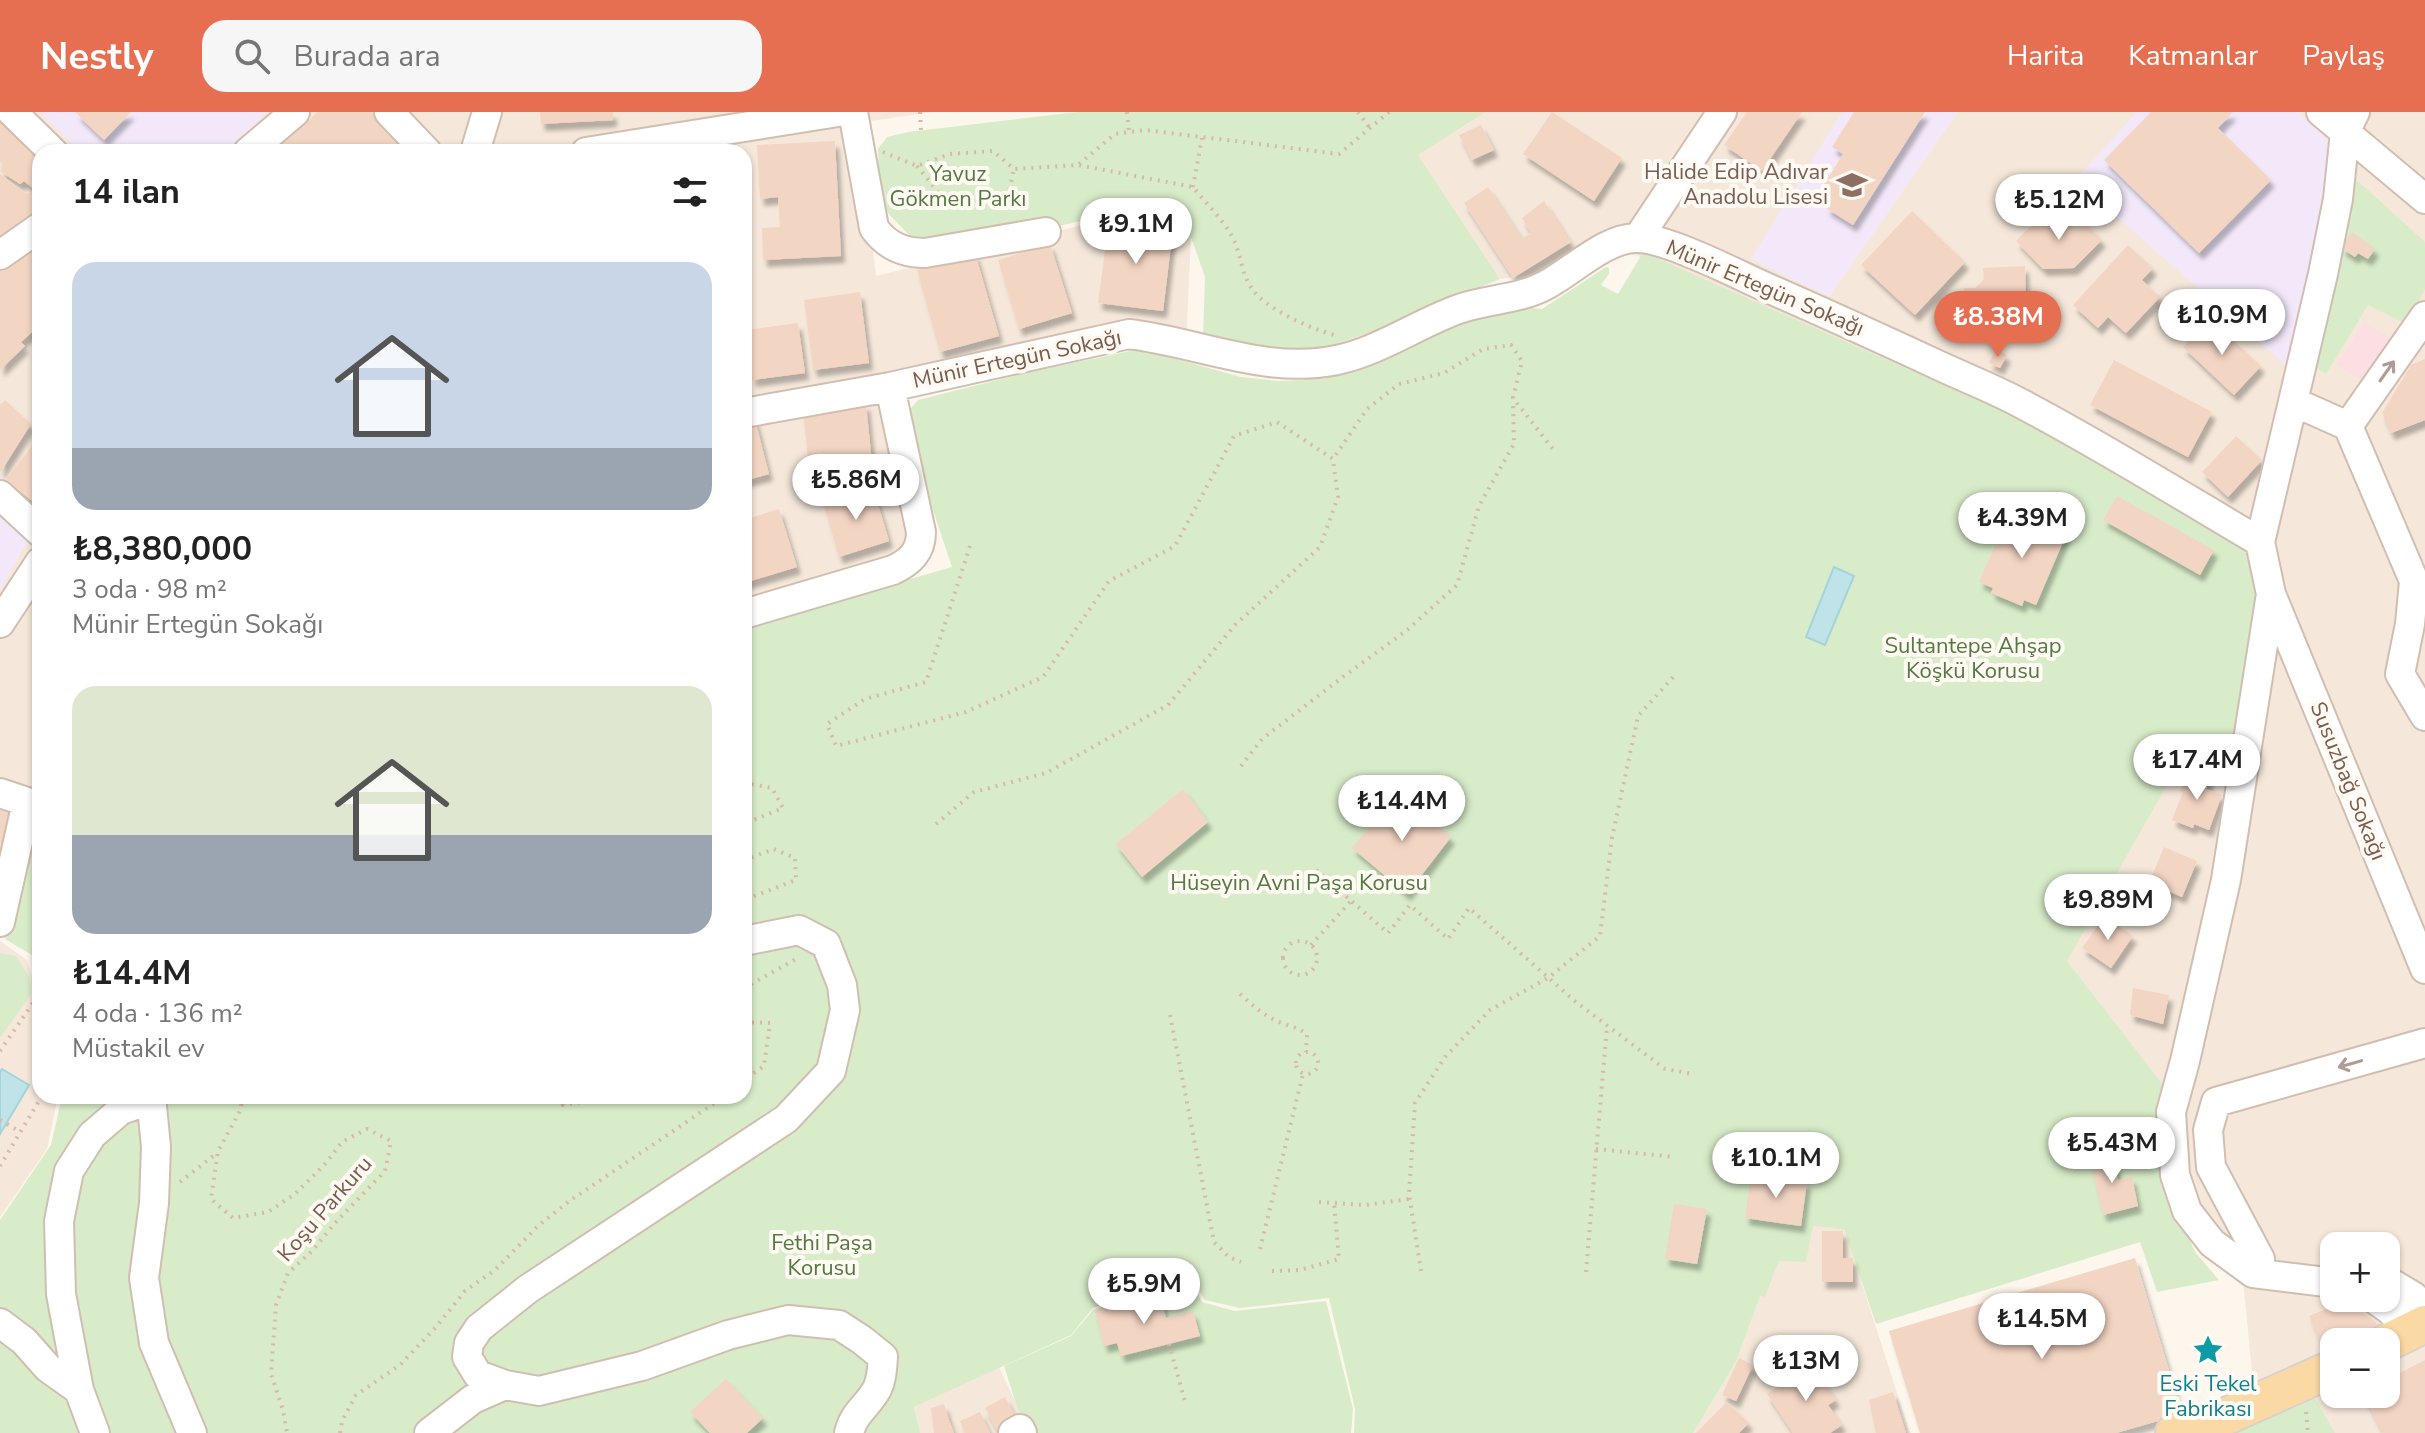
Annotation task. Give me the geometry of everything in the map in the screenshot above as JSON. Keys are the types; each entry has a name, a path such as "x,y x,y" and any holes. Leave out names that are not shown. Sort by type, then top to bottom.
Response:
{"main road":[{"path":"2174,1433 2213,1422 2320,1374"}],"street":[{"path":"12,112 45,144"},
{"path":"257,144 295,112"},
{"path":"389,112 419,144"},
{"path":"477,144 487,112"},
{"path":"672,144 838,112"},
{"path":"853,112 874,228 887,242 906,252 925,253 1046,232"},
{"path":"1638,238 1722,112"},
{"path":"2321,112 2350,122 2425,199"},
{"path":"2320,1280 2256,1266 2212,1243 2187,1211 2175,1175 2171,1112 2226,880 2271,594 2260,542 2338,199 2350,122"},
{"path":"0,255 32,233"},
{"name":"Münir Ertegün Sokağı","path":"752,612 893,570 905,564 918,550 921,532 890,387 1129,334 1276,363 1336,361 1359,355 1456,310 1530,292 1610,245 1623,239 1638,238 1689,254 2023,404 2260,542"},
{"path":"2348,426 2425,316"},
{"path":"752,412 890,387"},
{"path":"2294,402 2348,426 2414,581 2410,624 2400,674 2425,716"},
{"path":"0,495 32,525"},
{"path":"0,623 32,574"},
{"name":"Susuzbağ Sokağı","path":"2271,594 2425,969"},
{"path":"0,793 27,802 0,922"},
{"path":"752,939 799,930 826,944 842,985 845,1010 831,1071 786,1119 540,1281 479,1328 469,1343 467,1357 478,1375 505,1385 539,1391 642,1366 728,1335 788,1320 839,1325 883,1357 882,1374 876,1390 852,1420 849,1433"},
{"path":"2256,1266 2211,1167 2208,1130 2216,1102 2425,1043"},
{"path":"95,1433 79,1390 61,1294 59,1221 69,1171 92,1135 121,1110 136,1104"},
{"path":"152,1104 156,1147 154,1203 144,1278 154,1343 192,1433"},
{"path":"2256,1266 2320,1268"},
{"path":"2400,1288 2413,1296 2412,1326"},
{"path":"2393,1312 2412,1326"},
{"path":"0,1323 24,1341 48,1368 79,1390"},
{"path":"429,1433 473,1399 505,1385"},
{"path":"1013,1433 1020,1429 1022,1433"}],"path":[{"path":"920,112 921,131"},
{"path":"1127,112 1129,131"},
{"path":"1358,112 1369,127"},
{"path":"1078,165 1115,134 1146,130 1339,154 1389,112"},
{"path":"1193,187 1203,137"},
{"path":"859,143 917,166 938,192 971,202 1008,196 1014,169"},
{"path":"917,166 950,154 993,151 1014,169 1078,165 1193,187 1233,237 1240,263 1253,290 1272,307 1334,335"},
{"path":"936,824 974,792 1046,773 1168,705 1235,625 1320,547 1338,497 1333,459 1367,409 1399,384 1444,373 1483,349 1511,345 1522,361 1513,398 1514,444 1479,506 1457,585 1406,631 1262,739 1241,766"},
{"path":"1513,398 1556,453"},
{"path":"970,546 926,682 865,699 827,724 836,746 966,712 1043,677 1109,581 1175,546 1234,436 1277,422 1333,459"},
{"path":"1421,1271 1409,1199 1415,1103 1445,1057 1490,1010 1548,978 1600,936 1612,838 1638,716 1675,675"},
{"path":"752,784 772,788 783,808 752,821"},
{"path":"752,857 774,849 795,858 796,880 752,896"},
{"path":"1316,870 1388,933 1410,905 1448,939 1469,908 1548,978 1665,1069 1693,1074"},
{"path":"1311,945 1351,901"},
{"path":"1300,941 1311,945 1317,954 1316,965 1308,973 1292,974 1284,966 1282,954 1285,949 1300,941"},
{"path":"752,984 826,944"},
{"path":"1240,994 1257,1010 1279,1022 1296,1026 1307,1034 1306,1052"},
{"path":"0,1051 32,1008"},
{"path":"1170,1015 1214,1242 1229,1257 1241,1262"},
{"path":"752,1022 770,1023 764,1066 752,1074"},
{"path":"1586,1272 1607,1026"},
{"path":"1313,1053 1318,1062 1313,1072 1303,1074 1297,1069 1299,1055 1313,1053"},
{"path":"1260,1249 1303,1074"},
{"path":"0,1166 37,1104"},
{"name":"Koşu Parkuru","path":"241,1104 218,1151 211,1199 233,1218 268,1212 295,1194 342,1142 367,1129 391,1141 385,1171 288,1273 276,1305 271,1374 287,1433"},
{"path":"340,1433 342,1421 356,1395 400,1365 465,1291 495,1270 539,1225 713,1104"},
{"path":"0,1120 21,1132"},
{"path":"1596,1149 1675,1157"},
{"path":"154,1203 218,1151"},
{"path":"1319,1202 1365,1205 1409,1199"},
{"path":"1272,1271 1300,1270 1339,1259 1334,1203"},
{"path":"1169,1344 1186,1405"}],"shaded area":[{"path":"0,112 932,112 857,123 876,276 1115,217 1147,216 1191,237 1186,345 1128,338 891,390 913,561 752,605 752,144 32,144 32,834 0,940"},
{"path":"40,112 268,112 233,144 73,144"},
{"path":"1486,112 2425,112 2425,1433 2158,1433 2255,1403 2243,1280 2206,1252 2164,1086 2066,961 2176,763 2227,771 2242,545 2011,416 1640,257 1606,233 1538,274 1500,279 1418,155"},
{"name":"Halide Edip Adıvar Anadolu Lisesi","path":"1842,112 1958,112 1829,297 1751,259"},
{"path":"2137,112 2299,112 2333,146 2289,368 2075,180"},
{"path":"2364,322 2391,339 2364,381 2337,365"},
{"path":"0,502 32,533 0,591"},
{"path":"0,941 27,960 32,976 32,1104 56,1104 47,1149 0,1217"},
{"path":"1813,1226 1844,1228 1910,1433 1693,1433 1736,1362 1760,1295 1765,1297 1779,1261"},
{"path":"999,1367 1030,1433 920,1433 914,1407"}],"green space":[{"name":"Yavuz Gökmen Parkı","path":"1077,112 1486,112 1418,155 1500,279 1377,330 1291,359 1203,337 1205,277 1191,237 1148,212 1114,213 979,245 925,245 907,233 888,213 879,191 878,149 887,137"},
{"path":"2358,181 2425,242 2425,289 2406,324 2368,305 2326,374 2317,368 2340,245 2349,230 2345,227 2352,185"},
{"path":"1642,254 1652,256 2020,416 2243,548 2257,570 2258,589 2227,771 2179,764 2067,961 2164,1086 2178,1213 2195,1252 2219,1280 2157,1292 2140,1242 1876,1324 1844,1229 1813,1226 1806,1262 1779,1261 1765,1297 1760,1296 1736,1362 1693,1433 1354,1433 1355,1409 1329,1298 1240,1308 1205,1300 1189,1273 1093,1308 1071,1335 914,1407 920,1433 0,1433 0,1220 51,1145 60,1104 752,1104 752,625 952,567 924,483 907,413 918,400 1140,349 1241,377 1278,381 1324,379 1370,362 1469,316 1511,306 1542,309 1606,267 1609,274 1601,285 1618,294"},
{"path":"32,836 32,955 5,939"},
{"path":"0,953 16,956 30,978 31,994 0,1038"},
{"path":"1188,1277 1202,1302 1235,1311 1326,1301 1353,1409 1351,1433 1034,1433 1021,1419 1004,1366 1071,1336 1093,1310"},
{"path":"2315,1398 2335,1433 2221,1433"}],"water":[{"path":"1834,567 1854,576 1825,645 1806,637"},
{"path":"2,1069 29,1085 0,1134 0,1072"}],"building":[{"path":"0,112 33,144 32,188 0,171 3,165 0,162"},
{"path":"75,112 131,112 104,140"},
{"path":"318,112 372,112 397,144 281,144"},
{"path":"540,112 613,112 613,120 541,124"},
{"path":"1552,112 1622,158 1594,201 1523,154"},
{"path":"1747,112 1802,112 1762,171 1724,145"},
{"path":"1854,112 1925,112 1853,225 1826,208 1830,202 1818,194 1843,154 1832,147"},
{"path":"2151,112 2233,112 2218,128 2271,180 2199,253 2104,160"},
{"path":"1481,125 1494,150 1472,160 1459,135"},
{"path":"835,141 841,256 763,260 762,228 780,227 778,197 760,199 757,145"},
{"path":"0,174 27,194 32,192 32,222 0,244"},
{"path":"1488,187 1522,239 1531,233 1522,218 1544,201 1571,242 1513,278 1464,203"},
{"path":"1912,211 1965,262 1915,315 1861,265"},
{"path":"2073,211 2102,240 2074,268 2043,269 2016,241 2045,212 2052,219 2065,219"},
{"path":"1109,221 1173,229 1163,311 1098,303"},
{"path":"2352,232 2375,249 2368,259 2358,253 2355,257 2341,248"},
{"path":"1050,244 1072,313 1019,329 998,260"},
{"path":"32,245 32,332 21,342 25,346 0,370 0,266"},
{"path":"2128,245 2153,268 2142,280 2160,297 2126,333 2108,317 2098,328 2073,305"},
{"path":"975,253 999,336 940,352 917,270"},
{"path":"2025,266 2026,306 2005,329 1966,330 1964,288 1975,288 1984,279 1983,268"},
{"path":"860,292 869,363 813,370 804,300"},
{"path":"2210,319 2261,366 2234,395 2183,347"},
{"path":"798,323 805,373 752,380 752,329"},
{"path":"1996,349 2007,355 2000,368 1989,363"},
{"path":"2425,359 2425,420 2391,433 2382,413 2411,365"},
{"path":"2114,360 2212,412 2188,457 2090,405"},
{"path":"5,400 31,424 0,473 0,403"},
{"path":"866,404 872,463 809,469 803,410"},
{"path":"752,416 769,474 752,479"},
{"path":"2236,436 2262,460 2228,497 2202,472"},
{"path":"32,446 32,501 5,480"},
{"path":"873,487 889,541 839,557 823,502"},
{"path":"2117,496 2214,550 2200,575 2103,520"},
{"path":"779,509 797,567 752,581 752,517"},
{"path":"2010,511 2044,530 2045,526 2066,535 2036,605 2024,600 2022,606 1991,593 1993,588 1979,582"},
{"path":"2188,769 2211,778 2206,789 2222,795 2209,830 2172,820"},
{"path":"1183,789 1208,822 1142,877 1116,844"},
{"path":"1398,793 1451,837 1407,894 1352,848"},
{"path":"0,799 10,801 3,844 0,843"},
{"path":"2164,847 2197,861 2182,897 2149,883"},
{"path":"2105,916 2133,936 2111,968 2082,948"},
{"path":"2133,988 2169,995 2163,1024 2130,1015"},
{"path":"2111,1151 2118,1180 2132,1177 2138,1206 2103,1215 2089,1156"},
{"path":"1751,1174 1807,1182 1801,1226 1745,1218"},
{"path":"1674,1204 1707,1209 1697,1264 1665,1259"},
{"path":"1822,1231 1843,1231 1843,1258 1853,1258 1853,1282 1822,1282"},
{"path":"2135,1258 2182,1414 2116,1433 1920,1433 1889,1331"},
{"path":"1154,1296 1155,1302 1161,1300 1166,1318 1193,1311 1200,1336 1121,1356 1117,1343 1104,1346 1095,1311"},
{"path":"2320,1312 2362,1312 2376,1322 2378,1328 2320,1328 2320,1342 2309,1316"},
{"path":"1739,1358 1753,1365 1736,1401 1722,1395"},
{"path":"2425,1360 2425,1433 2383,1433 2370,1408 2400,1408 2400,1373"},
{"path":"1811,1364 1836,1400 1828,1405 1842,1425 1830,1433 1793,1433 1767,1394"},
{"path":"726,1379 763,1418 747,1433 710,1433 690,1412"},
{"path":"1893,1392 1906,1433 1876,1433 1869,1400"},
{"path":"1005,1397 1017,1420 997,1430 985,1408"},
{"path":"1727,1402 1749,1423 1739,1433 1696,1433"},
{"path":"944,1404 954,1433 934,1433 931,1408"},
{"path":"980,1412 990,1433 965,1433 960,1421"}],"place":[{"name":"Halide Edip Adıvar Anadolu Lisesi","path":"1852,185"},
{"name":"Eski Tekel Fabrikası","path":"2208,1350"}],"park label":[{"name":"Sultantepe Ahşap Köşkü Korusu","path":"1973,658"},
{"name":"Hüseyin Avni Paşa Korusu","path":"1299,883"},
{"name":"Fethi Paşa Korusu","path":"822,1256"}]}
